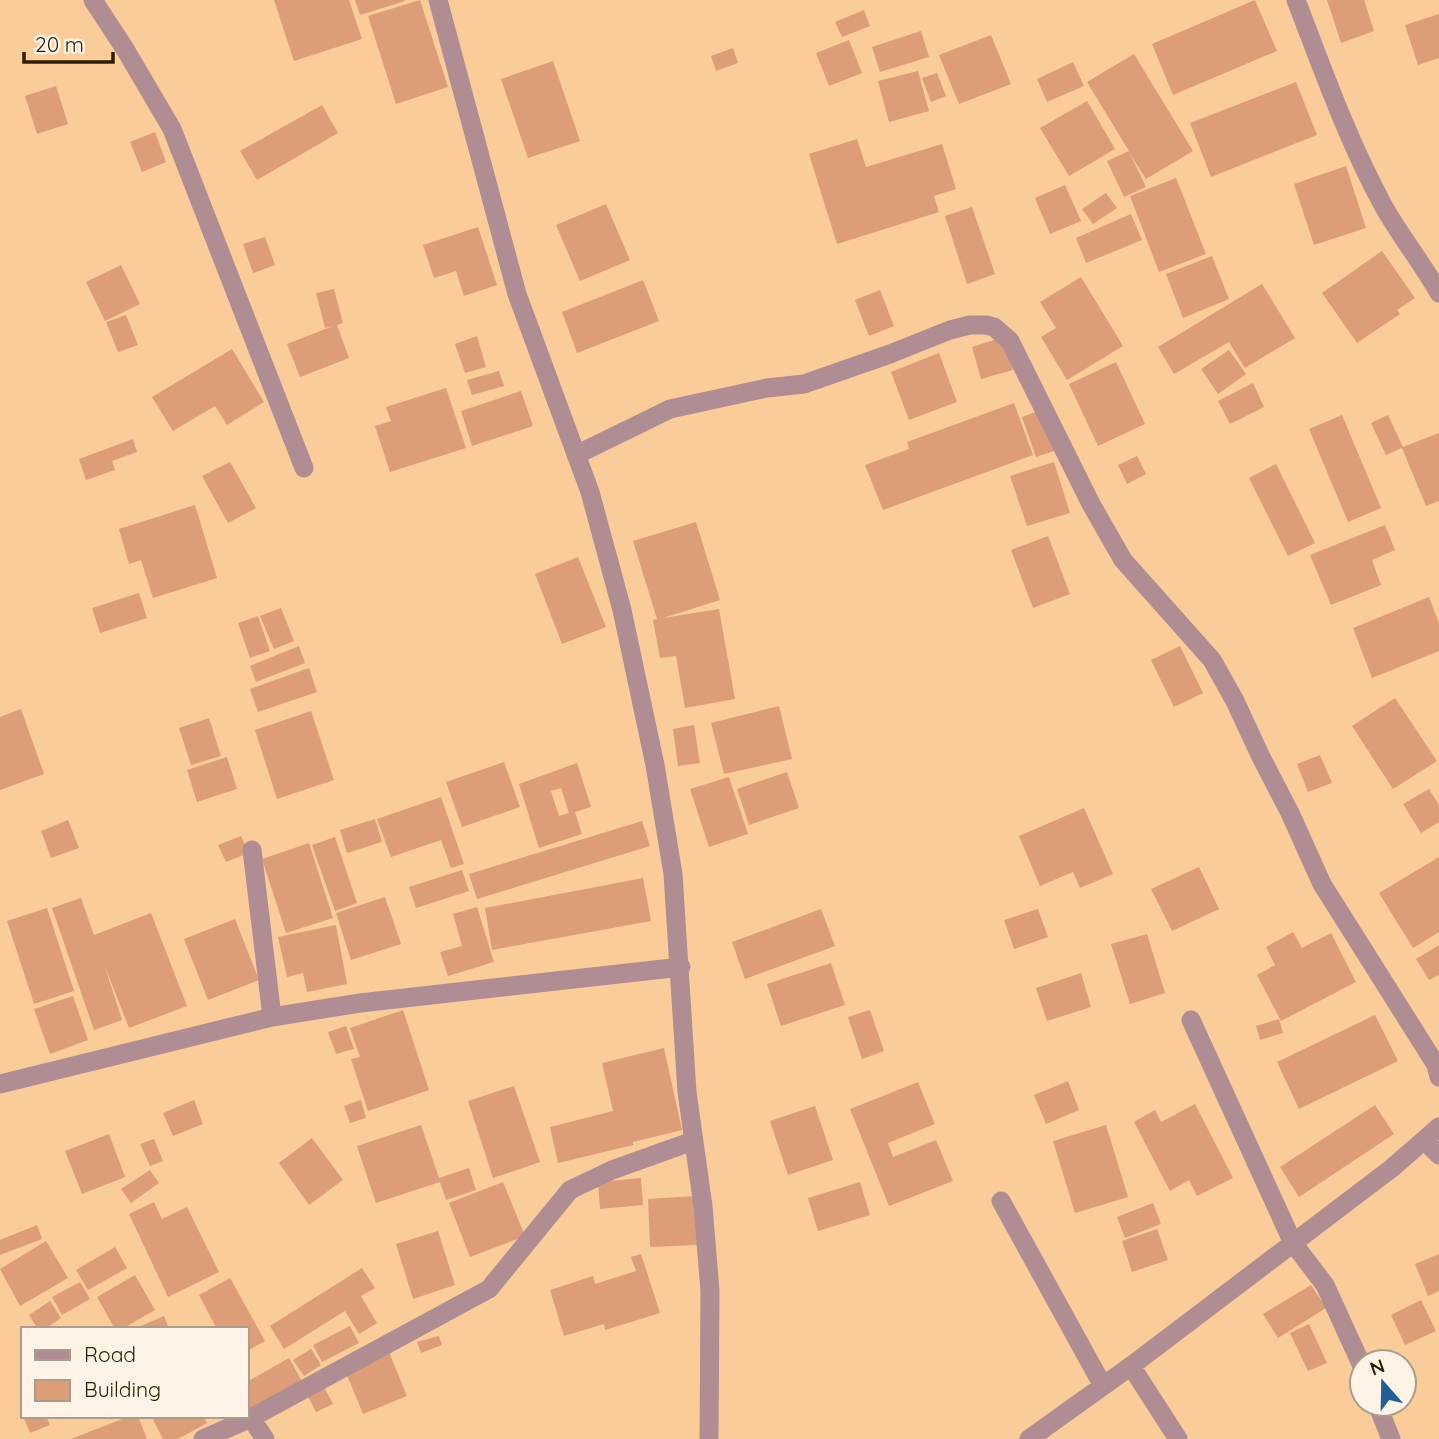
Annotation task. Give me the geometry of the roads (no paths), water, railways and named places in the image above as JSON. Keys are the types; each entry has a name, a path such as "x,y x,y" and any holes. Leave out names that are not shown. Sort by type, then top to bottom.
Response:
{"street":[{"path":"93,0 172,129 304,468"},
{"path":"438,0 517,294 590,492 622,610 652,752 673,874 687,1092 703,1206 710,1291 709,1439"},
{"path":"1296,0 1329,86 1367,173 1386,210 1439,293"},
{"path":"576,455 670,409 767,388 804,384 950,330 970,325 994,327 1010,341 1091,504 1123,560 1212,660 1235,701 1322,884 1438,1069"},
{"path":"252,850 272,1017"},
{"path":"0,1084 272,1017 360,1003 681,967"},
{"path":"1191,1020 1293,1242 1325,1285 1354,1348"},
{"path":"1029,1439 1131,1366 1392,1168 1432,1133 1439,1155"},
{"path":"203,1439 251,1418 489,1289 570,1189 612,1170 693,1141"},
{"path":"1001,1201 1102,1386"},
{"path":"1131,1366 1178,1439"},
{"path":"251,1418 265,1439"},
{"path":"1383,1418 1391,1439"}]}
